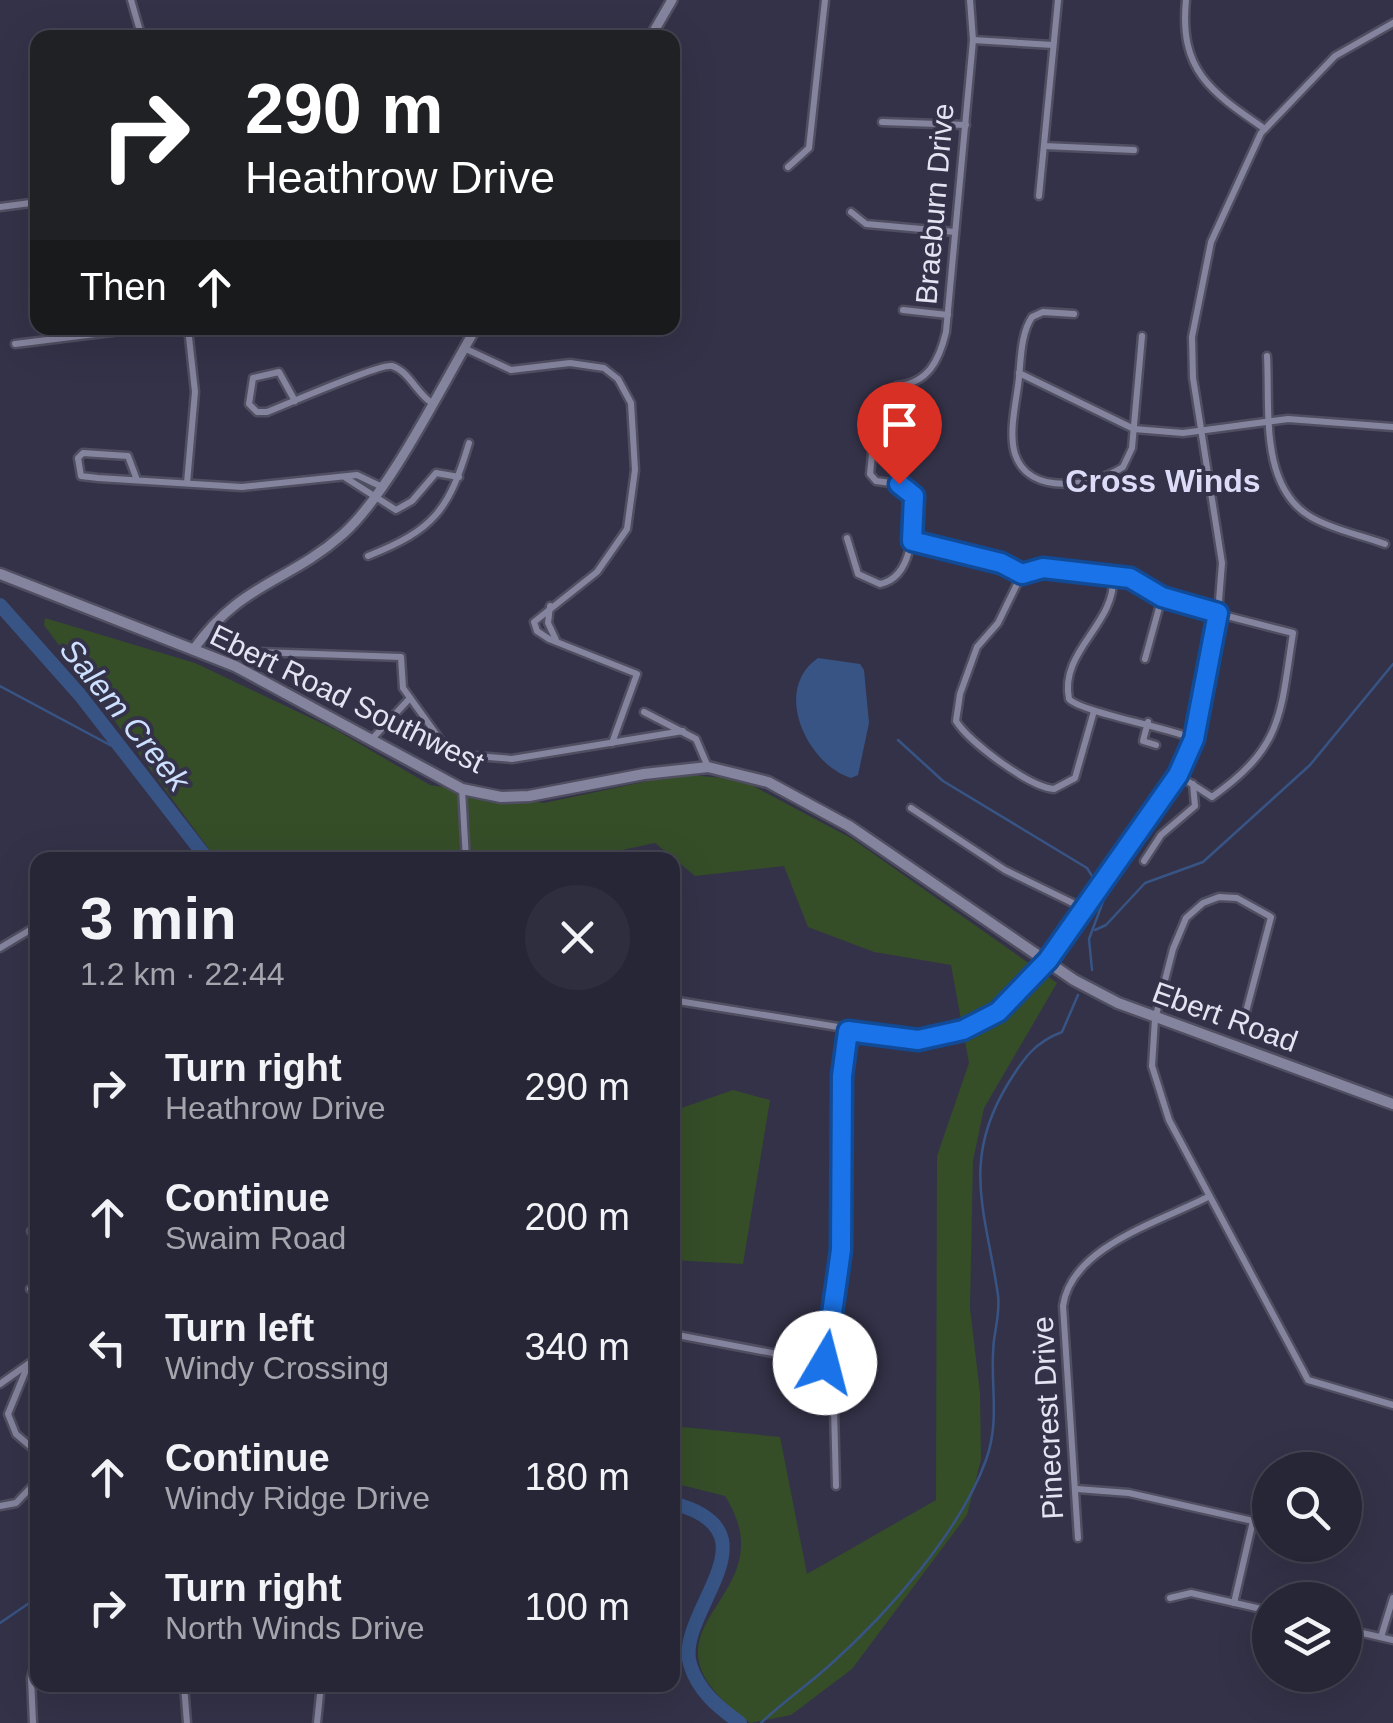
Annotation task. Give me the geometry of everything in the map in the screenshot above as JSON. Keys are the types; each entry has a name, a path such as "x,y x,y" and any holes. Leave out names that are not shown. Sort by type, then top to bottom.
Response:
{"main road":[{"name":"Ebert Road Southwest","path":"0,574 275,684 462,789 502,797 530,796 644,774 708,767 768,782 812,803 1048,960"},
{"name":"Ebert Road","path":"1048,960 1074,980 1155,1019 1393,1104"}],"street":[{"path":"131,0 140,30"},
{"path":"655,30 672,0"},
{"path":"788,167 804,155 810,140 824,0"},
{"name":"Braeburn Drive","path":"897,386 916,384 930,371 941,351 948,314 973,40 970,0"},
{"path":"1039,196 1058,0"},
{"path":"1186,0 1185,34 1193,66 1225,100 1264,129"},
{"path":"680,1001 918,1040 963,1030 998,1012 1067,934 1178,775 1194,739 1218,613 1220,536 1198,430 1192,337 1200,287 1227,199 1264,129 1335,56 1393,22"},
{"path":"973,40 1053,46"},
{"path":"882,122 966,125"},
{"path":"1044,146 1134,150"},
{"path":"0,206 30,203"},
{"path":"851,212 866,224 955,232"},
{"path":"903,310 948,314"},
{"path":"1074,314 1043,312 1032,317 1019,373 1016,459 1043,480 1065,485 1112,474 1122,467 1132,448 1142,336"},
{"path":"16,344 88,335"},
{"path":"187,483 195,392 189,335"},
{"path":"194,650 217,616 242,596 326,548 346,532 378,491 472,335"},
{"path":"464,348 511,370 570,363 604,368 618,379 631,403 635,470 627,530 597,572 536,617 534,627 557,641 637,674 612,744"},
{"path":"1267,356 1277,476 1297,506 1327,524 1385,544"},
{"path":"295,401 279,372 253,378 251,410 267,412 295,401 385,365 398,369 432,404"},
{"path":"1019,373 1134,429 1198,430 1271,420 1393,427"},
{"path":"368,556 425,528 450,500 468,444"},
{"path":"847,538 858,574 880,584 898,575 912,541 914,496 899,484 876,482 870,474 873,444"},
{"path":"137,480 128,456 83,453 78,458 82,476 137,480 242,487 357,475 378,491 385,506 396,510 412,502 436,473 459,477"},
{"path":"912,541 1001,563 1022,574 1043,568 1130,578 1162,597 1293,633 1280,716 1263,753 1246,773 1212,797 1178,775"},
{"path":"1022,574 998,623 977,647 960,694 956,722 1016,771 1054,789 1075,778 1094,711"},
{"path":"1113,577 1110,604 1074,661 1067,685 1074,705 1148,722 1194,739"},
{"path":"1145,659 1162,597"},
{"path":"551,604 548,623 557,641"},
{"path":"259,652 401,657 403,688 444,745 464,755 512,759 683,731"},
{"path":"372,740 410,698"},
{"path":"644,712 683,731 700,745 708,767"},
{"path":"1148,722 1143,740 1156,746"},
{"path":"1144,861 1161,836 1194,806 1193,783"},
{"path":"462,789 466,852"},
{"path":"910,808 1006,870 1085,909"},
{"path":"1244,1023 1271,916 1237,898 1219,897 1203,903 1179,930 1155,1019 1152,1066 1170,1120 1308,1380 1393,1405"},
{"path":"0,948 30,930"},
{"path":"836,1486 834,1408 825,1363 841,1250 842,1076 848,1031"},
{"name":"Pinecrest Drive","path":"1078,1538 1063,1306 1070,1279 1080,1265 1098,1252 1208,1197"},
{"path":"680,1336 825,1363"},
{"path":"0,1384 28,1365"},
{"path":"28,1365 8,1414 16,1434 30,1447"},
{"path":"0,1506 16,1503 30,1488"},
{"path":"1077,1489 1129,1493 1252,1520 1234,1603"},
{"path":"1170,1598 1184,1592 1252,1608"},
{"path":"1381,1637 1393,1598"},
{"path":"1362,1633 1393,1640"},
{"path":"32,1692 33,1723"},
{"path":"184,1692 186,1723"},
{"path":"318,1723 320,1692"}],"green space":[{"path":"45,618 195,663 336,730 430,785 544,803 681,774 742,780 851,838 1057,983 984,1108 973,1161 970,1308 980,1393 981,1459 967,1515 852,1669 791,1715 750,1723 713,1689 699,1661 701,1636 739,1563 740,1532 725,1496 680,1485 680,1427 780,1437 807,1574 936,1500 937,1156 969,1063 951,965 874,952 808,927 784,866 695,876 680,864 680,852 666,852 655,843 613,852 211,852 44,625"},
{"path":"733,1090 770,1100 743,1264 680,1260 680,1109"}],"water":[{"path":"818,658 860,664 864,670 869,723 858,775 851,778 835,770 809,743 796,707 797,688 804,672"}],"waterway":[{"name":"Salem Creek","path":"0,605 80,695 202,852"},
{"path":"1095,930 1106,925 1145,883 1203,862 1310,765 1393,664"},
{"path":"0,686 123,752"},
{"path":"898,740 943,781 1087,868 1094,879"},
{"path":"1092,970 1089,939 1107,891"},
{"path":"761,1723 831,1664 898,1596 941,1543 986,1460 993,1430 998,1295 983,1212 981,1162 985,1137 1014,1073 1037,1046 1062,1032 1078,995"},
{"name":"Salem Creek","path":"680,1506 704,1516 720,1533 723,1553 689,1643 690,1664 704,1690 740,1723"},
{"path":"0,1623 30,1602"}],"district":[{"name":"Cross Winds","path":"1163,481"}],"route":[{"path":"825,1363 841,1250 842,1076 848,1031 918,1040 936,1038 963,1030 998,1012 1016,997 1048,960 1178,775 1194,739 1218,613 1162,597 1130,578 1043,568 1022,574 1001,563 912,541 914,496 899,484"}]}
